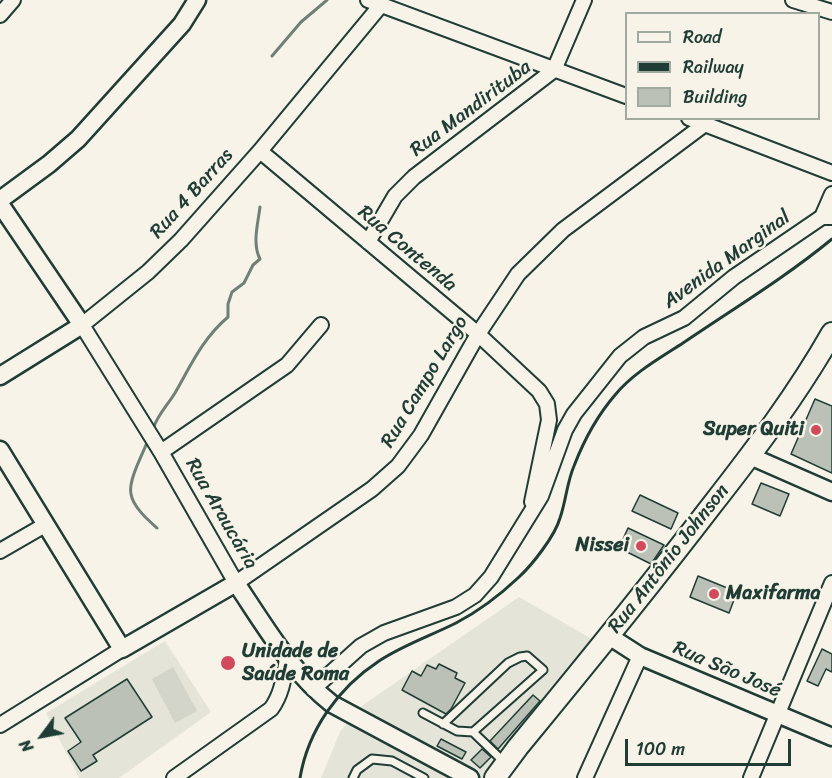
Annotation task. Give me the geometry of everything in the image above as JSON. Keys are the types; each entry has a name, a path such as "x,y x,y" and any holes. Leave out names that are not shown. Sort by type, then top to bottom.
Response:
{"main road":[{"name":"Rua Antônio Johnson","path":"500,771 664,568 750,456 832,333"}],"street":[{"path":"0,15 13,0"},
{"path":"0,202 78,139 182,24 197,0"},
{"name":"Rua Mandirituba","path":"368,242 395,196 414,177 554,70 584,0"},
{"path":"794,0 832,12"},
{"path":"374,2 625,95"},
{"name":"Rua 4 Barras","path":"0,376 82,325 148,272 172,248 260,151 374,2"},
{"path":"694,120 832,173"},
{"name":"Rua Campo Largo","path":"2,720 236,583 372,489 398,466 421,435 478,333 518,274 563,230 705,124"},
{"name":"Rua Contenda","path":"260,151 478,333 539,391 548,404 549,420 529,513"},
{"path":"827,217 832,194"},
{"name":"Rua Araucária","path":"0,202 82,325 161,452 236,583 287,659 313,689 332,704 470,778"},
{"name":"Avenida Marginal","path":"313,689 361,646 384,633 456,607 475,595 491,577 541,496 574,414 620,356 644,337 684,318 750,266 827,217"},
{"path":"161,452 287,365 321,325"},
{"path":"0,450 123,650"},
{"path":"750,456 832,492"},
{"path":"0,551 45,525"},
{"path":"751,778 832,583"},
{"name":"Rua São José","path":"609,636 640,656 832,736"},
{"path":"585,778 640,656"},
{"path":"174,778 271,709 281,689 287,659"}],"lane":[{"path":"423,713 443,724 457,731 473,732 543,670 527,656 508,663 443,724"},
{"path":"473,732 500,771"},
{"path":"353,778 357,770 372,759 392,761 424,778"}],"shaded area":[{"path":"519,597 597,642 498,757 483,778 321,778 340,732 356,710"},
{"path":"165,641 211,712 119,778 79,778 46,713"},
{"path":"173,667 197,711 175,723 152,679"}],"building":[{"name":"Super Quiti","path":"815,399 832,406 832,473 791,454"},
{"path":"761,483 789,494 780,516 752,504"},
{"path":"640,495 678,513 671,529 632,511"},
{"name":"Nissei","path":"628,528 664,545 651,564 619,548"},
{"name":"Maxifarma","path":"698,576 737,592 729,613 690,597"},
{"path":"822,649 832,654 832,672 826,669 818,686 807,681"},
{"path":"439,664 457,673 455,678 465,683 446,714 402,690 412,671 421,676 427,665 436,669"},
{"path":"127,679 152,717 93,755 97,761 81,771 68,751 81,742 65,718"},
{"path":"533,695 540,701 498,749 490,741"},
{"path":"441,739 466,752 462,759 437,746"},
{"path":"482,749 491,757 480,768 471,760"}],"waterway":[{"path":"272,56 301,22 327,0"},
{"path":"153,429 204,343 228,317 228,304 232,292 244,283 253,265 260,259 256,247 260,207"},
{"path":"148,440 134,474 131,494 138,508 157,528"}],"railway":[{"path":"300,778 304,760 318,727 338,697 350,684 388,655 456,623 481,608 512,584 536,558 557,525 572,472 587,438 602,411 622,387 647,366 778,280 832,239"}],"place":[{"name":"Super Quiti","path":"816,430"},
{"name":"Nissei","path":"641,546"},
{"name":"Maxifarma","path":"714,594"},
{"name":"Unidade de Saúde Roma","path":"228,663"}]}
